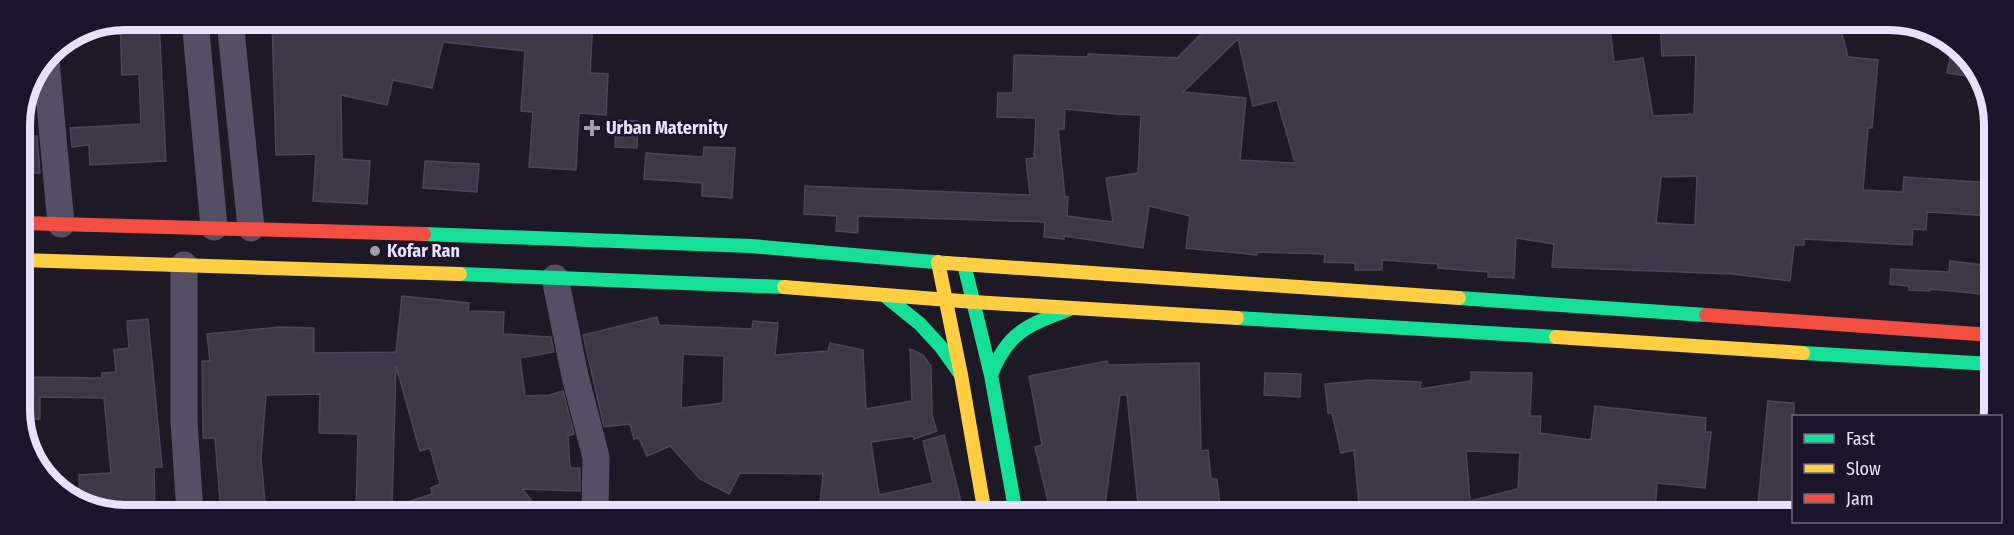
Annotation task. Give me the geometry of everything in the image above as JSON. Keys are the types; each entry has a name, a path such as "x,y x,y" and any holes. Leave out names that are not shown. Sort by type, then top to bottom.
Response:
{"main road":[{"path":"30,223 251,228 751,246 964,264 1984,334"},
{"path":"30,260 751,284 974,302 1984,364"},
{"path":"938,262 961,375 983,505"},
{"path":"964,264 991,375 1014,505"},
{"path":"884,295 920,324 941,347 961,375"},
{"path":"991,375 1000,352 1015,335 1036,322 1073,308"}],"street":[{"path":"196,30 214,227"},
{"path":"231,30 251,228"},
{"path":"47,72 61,224"},
{"path":"184,265 184,421 189,505"},
{"path":"555,278 575,376 596,457 595,505"}],"building":[{"path":"120,30 159,30 166,161 90,165 89,145 72,147 70,128 141,124 139,74 122,75"},
{"path":"272,30 366,30 375,32 375,30 592,30 590,73 608,74 606,115 579,113 576,170 529,167 533,112 521,111 525,51 443,42 432,88 393,80 387,105 341,95 342,159 370,161 367,204 313,201 316,154 276,155"},
{"path":"1205,30 1610,30 1614,62 1643,58 1653,116 1694,114 1696,55 1662,56 1661,30 1841,30 1848,57 1878,60 1872,128 1868,128 1863,190 1903,192 1904,177 1984,182 1984,216 1927,212 1926,230 1913,229 1912,245 1804,239 1804,245 1794,245 1790,281 1732,274 1552,267 1554,244 1516,238 1514,278 1488,277 1488,272 1438,268 1438,264 1382,260 1382,270 1355,270 1355,263 1324,262 1325,254 1257,252 1257,255 1186,248 1190,216 1149,206 1143,248 1064,236 1064,239 1044,237 1045,222 858,216 858,233 836,231 837,216 804,214 805,186 1030,195 1026,159 1034,158 1036,118 997,117 998,93 1013,93 1014,55 1088,57 1088,54 1177,58","holes":["1238,39 1253,106 1277,100 1295,163 1240,160 1246,98 1183,92","1065,109 1141,115 1138,173 1106,178 1113,222 1067,216 1068,197 1065,197 1058,129 1064,129","1697,176 1695,225 1656,223 1661,177"]},
{"path":"1951,53 1971,77 1947,73"},
{"path":"616,120 638,121 637,148 615,147"},
{"path":"30,136 37,136 40,173 30,173"},
{"path":"704,147 735,148 732,198 702,196 702,183 644,179 646,153 703,157"},
{"path":"425,161 479,164 477,192 423,188"},
{"path":"1950,261 1984,265 1984,294 1930,289 1930,291 1909,290 1909,286 1890,284 1891,269 1949,272"},
{"path":"402,296 469,303 468,311 504,312 503,334 551,337 554,352 520,358 525,396 550,395 563,391 574,434 568,436 570,468 580,468 580,491 522,489 535,505 398,505 432,494 431,488 440,484 430,448 420,451 396,366 392,505 356,505 358,434 319,433 320,394 266,395 261,458 265,505 220,505 215,438 203,438 202,361 210,361 207,334 280,327 314,328 314,353 396,352"},
{"path":"657,317 659,325 752,329 753,321 778,323 775,355 828,351 830,343 863,350 866,409 912,401 910,349 923,355 931,366 932,415 937,431 914,439 913,436 871,442 879,495 933,483 923,441 944,435 962,505 820,505 823,474 740,473 729,494 700,479 670,446 647,456 639,438 634,439 630,424 604,427 583,335","holes":["683,354 724,356 723,403 681,408"]},
{"path":"148,319 162,467 154,467 155,505 110,503 110,499 93,500 80,493 79,475 111,473 104,398 40,397 40,419 31,420 30,377 102,378 102,373 116,372 114,350 129,348 127,321"},
{"path":"1107,361 1108,365 1199,363 1201,451 1208,450 1211,479 1217,479 1220,505 1138,505 1127,395 1120,395 1105,505 1049,505 1035,447 1042,445 1029,376"},
{"path":"1471,372 1532,373 1530,416 1541,416 1540,433 1591,440 1595,406 1706,418 1705,432 1711,432 1705,488 1657,483 1656,505 1359,505 1354,450 1341,453 1332,413 1328,413 1325,384 1371,380 1421,382 1420,389 1471,381","holes":["1466,451 1520,453 1518,489 1470,501"]},
{"path":"1265,373 1301,374 1300,397 1264,395"},
{"path":"1768,401 1794,403 1792,505 1758,505"}],"traffic: fast":[{"path":"424,234 751,246 946,263"},
{"path":"964,264 991,375 1014,505"},
{"path":"460,274 784,287"},
{"path":"884,295 920,324 941,347 961,375"},
{"path":"1459,298 1706,315"},
{"path":"991,375 1004,349 1020,332 1068,310"},
{"path":"1237,318 1556,337"},
{"path":"1803,353 1984,364"}],"traffic: slow":[{"path":"30,260 460,274"},
{"path":"938,262 961,375 983,505"},
{"path":"946,263 1459,298"},
{"path":"784,287 974,302 1237,318"},
{"path":"1556,337 1803,353"}],"traffic: jam":[{"path":"30,223 424,234"},
{"path":"1706,315 1984,334"}],"place":[{"name":"Urban Maternity","path":"592,128"},
{"name":"Kofar Ran","path":"375,251"}]}
